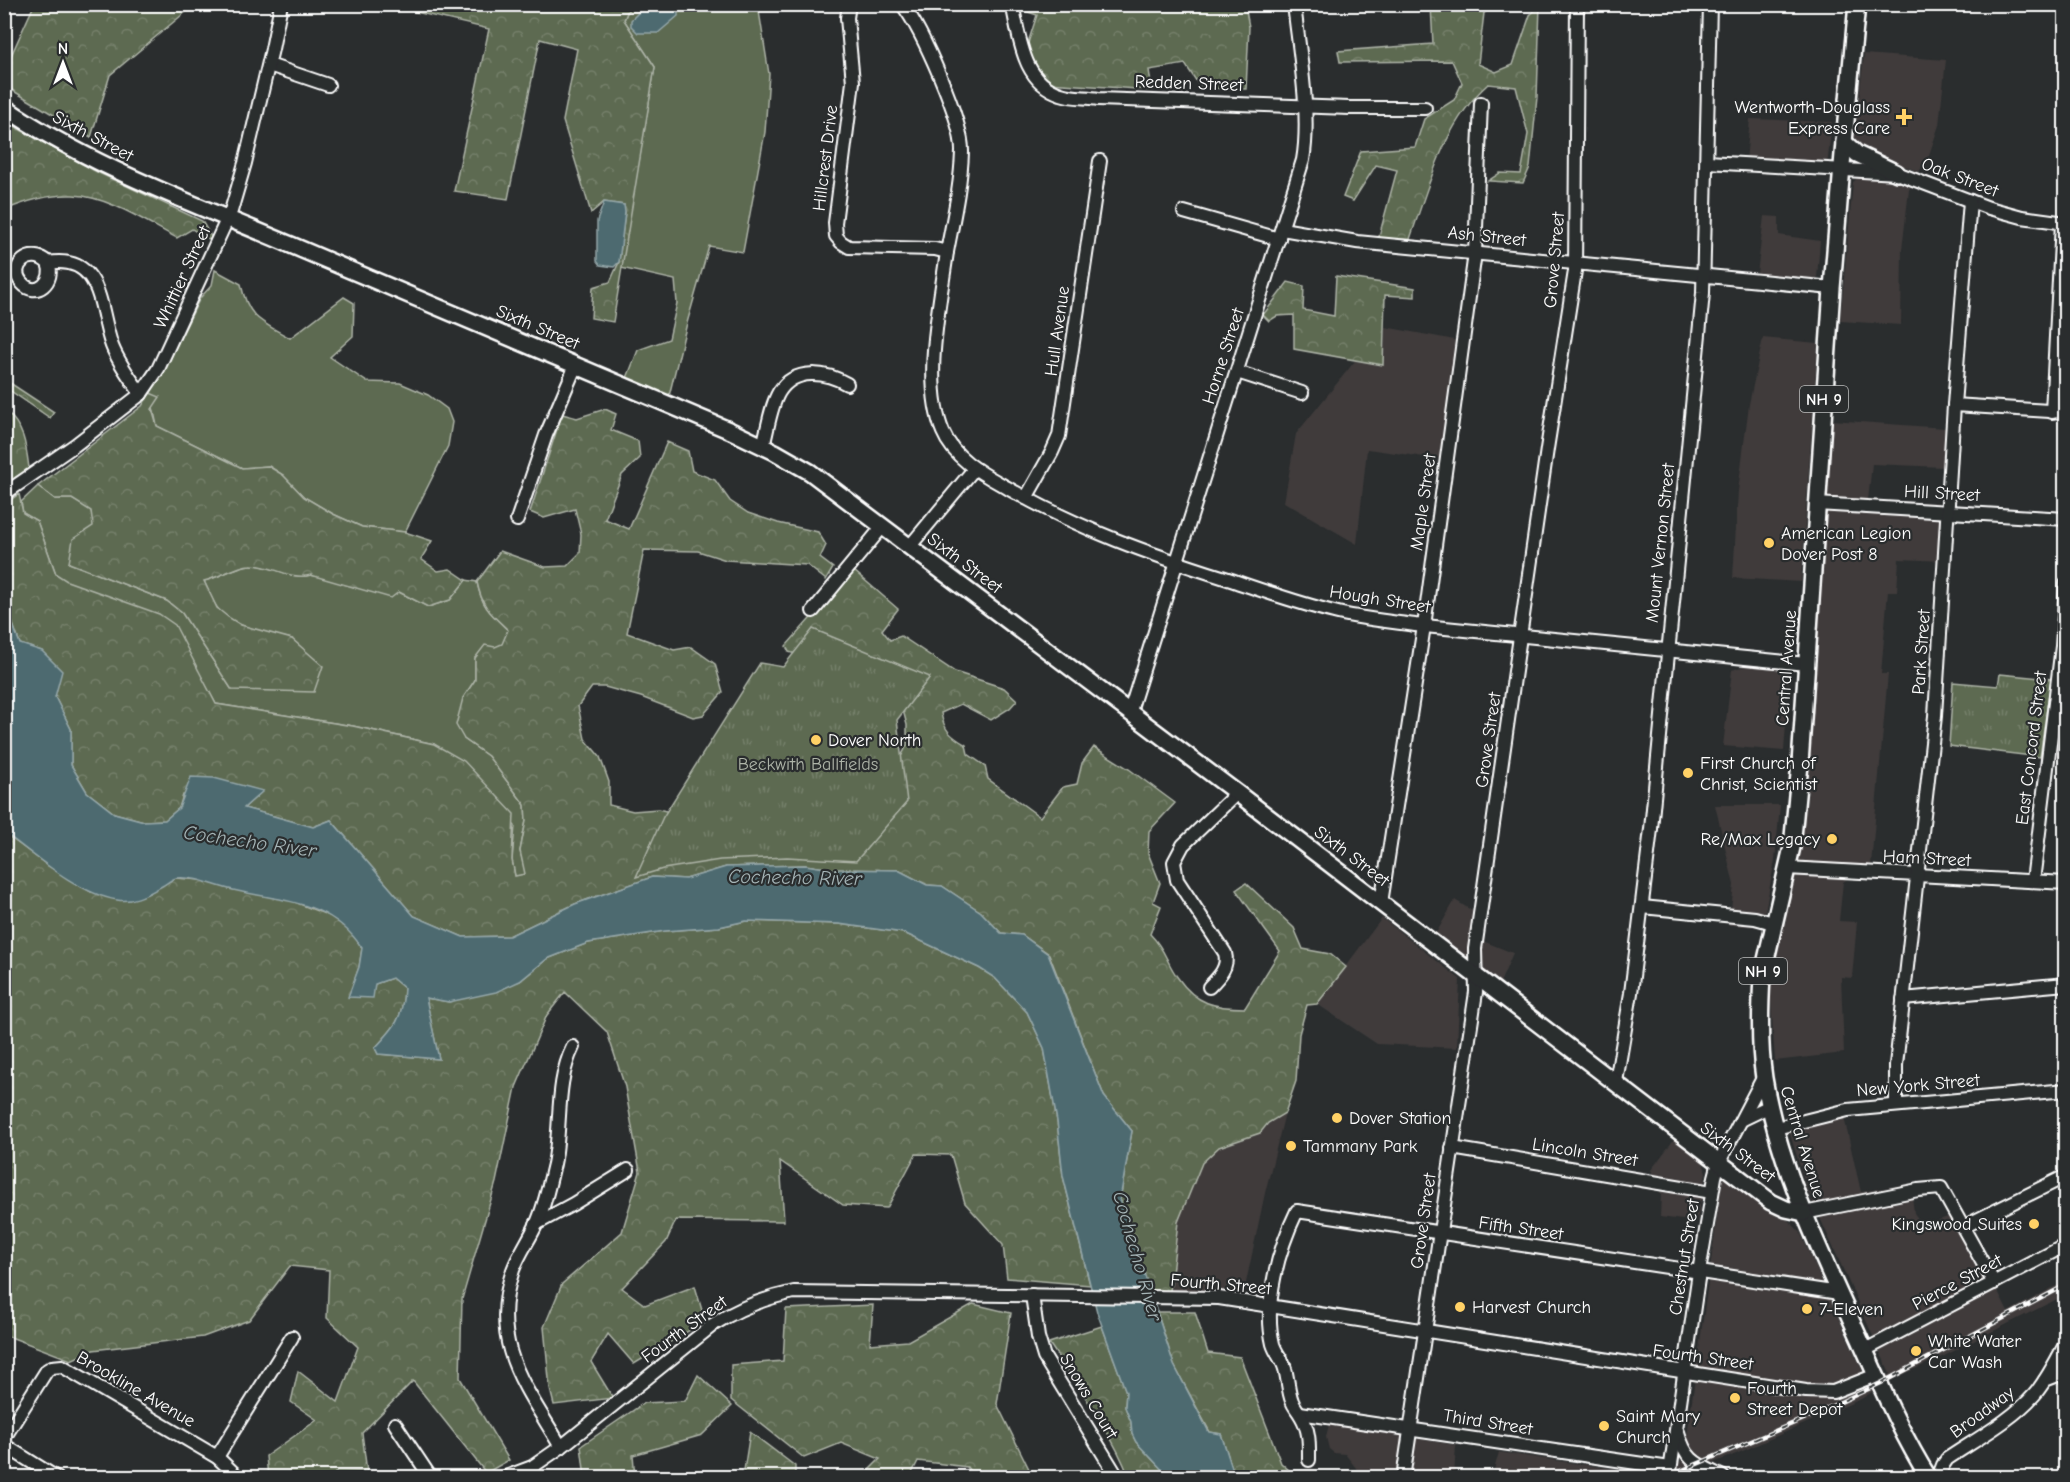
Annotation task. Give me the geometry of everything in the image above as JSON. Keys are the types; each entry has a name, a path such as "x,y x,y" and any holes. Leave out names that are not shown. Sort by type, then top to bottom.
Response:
{"main road":[{"name":"Central Avenue","path":"1857,4 1841,170 1816,504 1800,764 1792,847 1762,977 1764,1076 1776,1128 1804,1213 1876,1375 1929,1478"},
{"name":"Sixth Street","path":"4,107 69,147 160,191 576,365 763,446 810,472 1130,711 1771,1202 1786,1209 1804,1213"},
{"path":"1844,142 1857,154 1897,173"}],"street":[{"name":"Whittier Street","path":"4,494 75,445 141,394 158,369 228,219 245,163 281,4"},
{"name":"Hillcrest Drive","path":"849,4 847,18 853,82 837,199 836,236 849,246 935,249 947,252"},
{"path":"902,4 922,40 961,132 960,174 937,329 934,393 944,435 974,469 910,546"},
{"name":"Redden Street","path":"1012,4 1028,68 1041,84 1060,94 1098,99 1425,108"},
{"name":"Horne Street","path":"1130,711 1305,150 1304,106 1294,4"},
{"name":"Grove Street","path":"1402,1478 1476,992 1475,949 1575,264 1577,4"},
{"name":"Mount Vernon Street","path":"1616,1082 1642,908 1704,276 1710,4"},
{"path":"269,64 328,85"},
{"name":"Maple Street","path":"1381,903 1424,626 1475,253 1481,103"},
{"name":"Hull Avenue","path":"1026,498 1059,435 1100,161"},
{"name":"Oak Street","path":"1707,162 1897,173 1970,201 2022,217 2064,223"},
{"name":"Park Street","path":"1896,1105 1896,1065 1935,716 1954,405 1970,201"},
{"name":"Ash Street","path":"1184,212 1280,234 1832,288"},
{"path":"2052,412 2064,223"},
{"path":"48,263 69,262 93,280 101,297 114,350 141,394"},
{"path":"517,520 546,435 576,365"},
{"path":"1237,372 1302,393"},
{"path":"763,446 780,390 789,382 800,376 818,373 828,374 847,384"},
{"path":"1954,405 2066,412"},
{"name":"Hough Street","path":"974,469 1093,532 1175,562 1360,618 1806,664"},
{"name":"Hill Street","path":"1816,504 2066,519"},
{"path":"813,610 883,526"},
{"name":"East Concord Street","path":"2034,881 2064,646 2066,584"},
{"path":"1209,987 1222,973 1227,959 1225,952 1177,880 1174,862 1183,845 1237,793"},
{"name":"Ham Street","path":"1787,868 2066,883"},
{"path":"1642,908 1755,918 1773,923"},
{"path":"1903,999 2066,984"},
{"path":"561,1448 513,1362 506,1332 507,1300 513,1269 536,1224 548,1188 555,1157 564,1069 573,1047"},
{"name":"Chestnut Street","path":"1670,1473 1685,1372 1693,1271 1719,1162 1764,1076"},
{"name":"New York Street","path":"1776,1128 1837,1111 2066,1090"},
{"path":"1743,1119 1770,1107"},
{"name":"Lincoln Street","path":"1452,1148 1712,1192"},
{"path":"536,1224 591,1194 628,1170"},
{"path":"1964,1227 2066,1176"},
{"path":"1804,1213 1936,1187 1941,1188 1994,1283"},
{"name":"Fifth Street","path":"1271,1306 1280,1254 1287,1230 1297,1211 1839,1293"},
{"name":"Pierce Street","path":"1865,1350 2066,1245"},
{"name":"Fourth Street","path":"503,1478 532,1467 561,1448 728,1315 758,1302 794,1292 1219,1298 1806,1391 1842,1390 1876,1375"},
{"name":"Snows Court","path":"1032,1295 1038,1337 1044,1357 1118,1478"},
{"path":"1271,1306 1273,1344 1285,1369 1294,1407 1300,1413 1309,1438 1309,1460"},
{"path":"217,1458 292,1337"},
{"name":"Broadway","path":"1938,1478 1942,1465 1947,1459 2021,1408 2045,1380 2066,1343"},
{"name":"Brookline Avenue","path":"4,1438 47,1371 52,1367 62,1366 217,1458 239,1478"},
{"path":"2045,1380 2066,1372"},
{"name":"Third Street","path":"1300,1413 1410,1429 1670,1473"},
{"path":"395,1424 431,1478"},
{"path":"1676,1426 1682,1446 1690,1460 1726,1477"},
{"path":"4,1445 57,1478"},
{"path":"1694,1478 1726,1477"}],"shaded area":[{"path":"1864,54 1946,60 1939,125 1929,155 1919,172 1858,148 1854,142"},
{"path":"1750,119 1832,122 1826,176 1745,171"},
{"path":"1859,177 1888,178 1912,184 1909,190 1902,250 1901,325 1840,321 1853,182"},
{"path":"1764,216 1779,217 1779,235 1820,241 1817,279 1757,274"},
{"path":"1385,327 1455,340 1439,459 1367,449 1357,544 1284,502 1296,434 1355,361 1383,365"},
{"path":"1763,338 1818,343 1801,582 1733,578 1738,491 1749,404"},
{"path":"1832,420 1945,428 1943,467 1872,464 1868,500 1938,503 1946,522 1944,561 1899,559 1897,591 1888,591 1881,674 1888,674 1871,865 1843,882 1839,921 1857,922 1852,978 1841,977 1844,1053 1775,1061 1770,989 1779,940 1786,920 1788,897 1807,802"},
{"path":"1744,663 1789,668 1790,670 1784,751 1723,746 1732,670 1744,666"},
{"path":"1715,805 1780,805 1775,860 1762,927 1729,925 1734,885"},
{"path":"1455,900 1485,919 1483,941 1513,953 1499,985 1435,935"},
{"path":"1382,918 1460,979 1457,1048 1377,1044 1317,1004"},
{"path":"1841,1104 1861,1192 1908,1184 1914,1213 1923,1226 1950,1216 1985,1281 1996,1288 2008,1312 2065,1281 2065,1295 1895,1378 1861,1399 1729,1457 1674,1477 1643,1478 1695,1455 1687,1437 1722,1180 1726,1177 1789,1221 1800,1232 1868,1383 1890,1374 1807,1189 1785,1118"},
{"path":"1285,1113 1243,1297 1170,1291 1178,1222 1202,1164 1219,1147 1260,1133 1268,1123"},
{"path":"1675,1138 1703,1161 1706,1173 1697,1222 1660,1217 1661,1194 1651,1170"},
{"path":"1329,1424 1456,1445 1454,1477 1363,1477 1345,1454 1334,1453 1329,1449 1326,1437"},
{"path":"1499,1452 1628,1471 1641,1477 1492,1477"}],"green space":[{"path":"188,4 188,10 110,75 91,137 5,86 5,69 34,5"},
{"path":"386,5 630,5 624,20 655,67 613,322 591,318 593,287 610,282 619,262 625,212 624,205 604,202 591,213 563,121 577,49 540,39 508,199 454,191 489,29"},
{"path":"630,5 672,5 687,10 692,5 758,5 769,74 765,132 743,252 709,246 669,396 627,378 638,350 669,339 677,303 675,280 621,268 655,67 624,20"},
{"path":"1018,5 1245,5 1249,27 1246,89 1201,88 1185,64 1149,70 1152,90 1048,83 1029,66 1027,46 1037,15 1019,9"},
{"path":"1431,5 1496,5 1484,13 1478,64 1496,72 1513,65 1530,15 1540,5 1537,97 1530,167 1523,183 1488,181 1500,173 1521,174 1528,134 1516,87 1488,84 1460,117 1449,136 1431,177 1410,239 1378,240 1397,170 1376,165 1353,201 1343,197 1361,151 1415,147 1424,119 1454,100 1462,83 1452,61 1340,62 1338,51 1433,44"},
{"path":"5,119 97,172 202,221 214,242 192,229 177,238 114,205 87,197 64,195 47,197 5,210"},
{"path":"215,270 241,284 252,312 264,323 290,338 344,297 354,303 353,336 330,357 367,382 400,383 428,395 447,409 452,422 448,446 405,532 362,527 304,497 283,475 269,466 242,468 157,426 150,393 166,367 200,298 212,285"},
{"path":"1336,276 1415,288 1415,297 1385,295 1383,365 1294,349 1294,315 1277,316 1269,321 1263,315 1288,282 1304,286 1303,310 1334,316"},
{"path":"4,379 54,412 50,418 5,387"},
{"path":"150,393 160,397 152,409 157,426 242,468 268,466 283,475 304,497 362,527 405,532 432,541 421,559 438,571 450,569 466,580 450,600 428,607 399,592 391,598 311,575 296,576 258,565 240,567 204,581 217,608 228,617 241,625 292,639 323,666 314,692 232,690 182,613 167,601 69,563 73,539 93,526 91,511 72,499 55,499 38,486 142,406"},
{"path":"605,409 616,414 611,430 638,441 640,458 622,475 605,519 629,529 667,442 688,451 692,471 715,480 730,501 748,513 818,532 826,545 820,558 833,568 826,580 807,565 726,560 698,551 644,550 627,633 674,650 691,647 715,664 723,692 703,715 693,717 641,697 605,687 592,687 578,706 585,739 600,757 609,782 609,805 633,811 658,809 691,817 862,833 907,745 907,725 903,710 814,659 789,652 786,646 853,570 898,609 882,630 890,640 901,636 955,672 1004,688 1017,700 1010,708 991,720 961,704 941,713 949,732 966,745 968,754 985,766 988,779 1040,817 1063,787 1077,784 1082,763 1094,747 1129,769 1175,803 1149,831 1148,853 1160,883 1153,902 1161,906 1150,934 1178,978 1192,994 1207,1003 1245,1008 1280,951 1236,890 1246,883 1294,928 1303,949 1330,954 1346,967 1317,1004 1307,1005 1299,1034 1296,1081 1285,1113 1268,1123 1260,1133 1219,1147 1202,1163 1178,1222 1170,1291 1149,1290 1120,1199 1132,1131 1104,1096 1049,954 1022,935 1001,933 981,912 942,886 927,885 898,870 832,869 805,865 726,867 686,879 652,877 575,904 509,936 463,937 414,916 331,820 313,827 244,808 262,791 183,795 179,808 165,820 144,821 114,813 87,792 71,765 71,729 55,697 42,651 20,644 5,601 5,504 19,494 23,513 37,521 56,574 67,581 159,614 175,625 216,704 353,726 434,744 464,761 514,814 512,860 515,876 525,874 520,851 526,821 525,805 488,756 464,739 456,725 463,698 475,680 475,658 485,645 495,647 502,644 508,630 488,609 481,598 477,582 500,551 545,567 567,566 580,553 581,534 575,509 544,518 530,512 562,414 577,418"},
{"path":"5,410 23,436 29,468 5,484"},
{"path":"38,486 55,499 72,499 91,510 94,526 69,563 167,601 182,613 232,690 292,639 234,622 219,610 204,581 245,566 258,565 295,576 310,575 399,592 428,607 450,600 466,580 477,582 481,598 488,609 508,630 503,644 475,658 475,680 463,698 464,739 488,756 525,805 526,821 520,851 526,874 515,877 512,860 515,826 434,744 353,726 216,704 201,677 56,574 37,521 23,513 21,502"},
{"name":"Beckwith Ballfields","path":"813,629 930,677 897,720 907,802 856,861 787,857 720,860 663,869 636,877 663,817 760,663 783,667"},
{"path":"2000,674 2051,679 2040,757 1949,746 1953,682 1998,686"},
{"path":"4,833 48,866 91,892 147,894 175,878 201,880 230,889 287,899 330,916 351,931 362,948 359,967 349,997 392,978 404,988 400,1015 393,1028 375,1048 378,1054 439,1059 426,998 449,1002 520,981 547,959 588,943 665,931 719,927 746,921 839,924 904,933 979,968 995,978 1027,1012 1044,1048 1057,1121 1063,1176 1090,1285 1007,1278 1003,1245 965,1203 951,1155 916,1154 887,1208 843,1205 780,1161 784,1221 676,1220 666,1242 622,1288 645,1305 695,1286 705,1321 634,1364 608,1334 591,1362 613,1398 554,1405 550,1389 544,1327 562,1284 622,1232 640,1172 625,1087 607,1032 565,992 547,1015 516,1087 496,1182 462,1299 460,1378 509,1460 486,1473 413,1381 362,1433 367,1472 335,1473 335,1477 268,1477 266,1456 317,1420 291,1402 298,1371 338,1402 358,1347 327,1318 329,1270 290,1266 249,1320 203,1337 93,1350 71,1360 5,1335 5,1314 9,1309 4,1301"},
{"path":"973,1304 1011,1313 997,1404 1033,1477 974,1477 967,1467 918,1461 910,1477 862,1477 880,1459 841,1443 804,1458 731,1400 731,1365 783,1361 786,1309 873,1305 870,1344 908,1341"},
{"path":"1157,1312 1195,1312 1208,1353 1240,1357 1281,1463 1297,1477 1235,1477 1221,1434 1210,1432 1174,1365"},
{"path":"1102,1326 1126,1392 1125,1407 1131,1422 1132,1434 1136,1442 1169,1477 1129,1477 1103,1426 1049,1343"},
{"path":"698,1375 732,1406 702,1435 633,1455 635,1477 585,1477 581,1446 644,1403 685,1401"},
{"path":"750,1432 795,1466 795,1477 743,1477"}],"water":[{"path":"652,6 671,6 678,11 678,16 658,33 638,33 631,26 631,20 641,10"},
{"path":"604,202 624,205 619,262 614,267 600,265 597,261 597,221"},
{"name":"Cochecho River","path":"4,601 20,644 42,651 62,671 55,697 71,729 71,765 87,792 114,813 144,821 165,820 179,808 191,777 214,778 263,791 244,808 313,827 331,820 414,916 463,937 509,936 575,904 652,877 686,879 726,867 805,865 832,869 898,870 927,885 942,886 981,912 1001,933 1022,935 1048,954 1104,1096 1132,1131 1120,1199 1174,1365 1209,1432 1221,1434 1235,1477 1169,1477 1136,1442 1132,1434 1131,1422 1125,1407 1126,1392 1097,1312 1063,1176 1057,1121 1044,1048 1027,1012 995,978 979,968 904,933 839,924 746,921 719,927 665,931 588,943 547,959 520,981 496,992 449,1002 426,998 439,1059 378,1054 375,1048 393,1028 400,1015 404,988 392,978 375,984 373,998 348,997 359,967 362,948 349,932 319,911 285,900 189,878 174,879 136,899 117,900 87,890 72,882 5,833"}],"railway":[{"path":"1664,1478 1813,1415 1881,1383 2066,1285"}],"place":[{"name":"Wentworth-Douglass Express Care","path":"1904,117"},
{"name":"American Legion Dover Post 8","path":"1769,543"},
{"name":"Dover North","path":"816,740"},
{"name":"First Church of Christ, Scientist","path":"1688,773"},
{"name":"Re/Max Legacy","path":"1832,839"},
{"name":"Dover Station","path":"1337,1118"},
{"name":"Tammany Park","path":"1291,1146"},
{"name":"Kingswood Suites","path":"2034,1224"},
{"name":"Harvest Church","path":"1460,1307"},
{"name":"7-Eleven","path":"1807,1309"},
{"name":"White Water Car Wash","path":"1916,1351"},
{"name":"Fourth Street Depot","path":"1735,1398"},
{"name":"Saint Mary Church","path":"1604,1426"}]}
